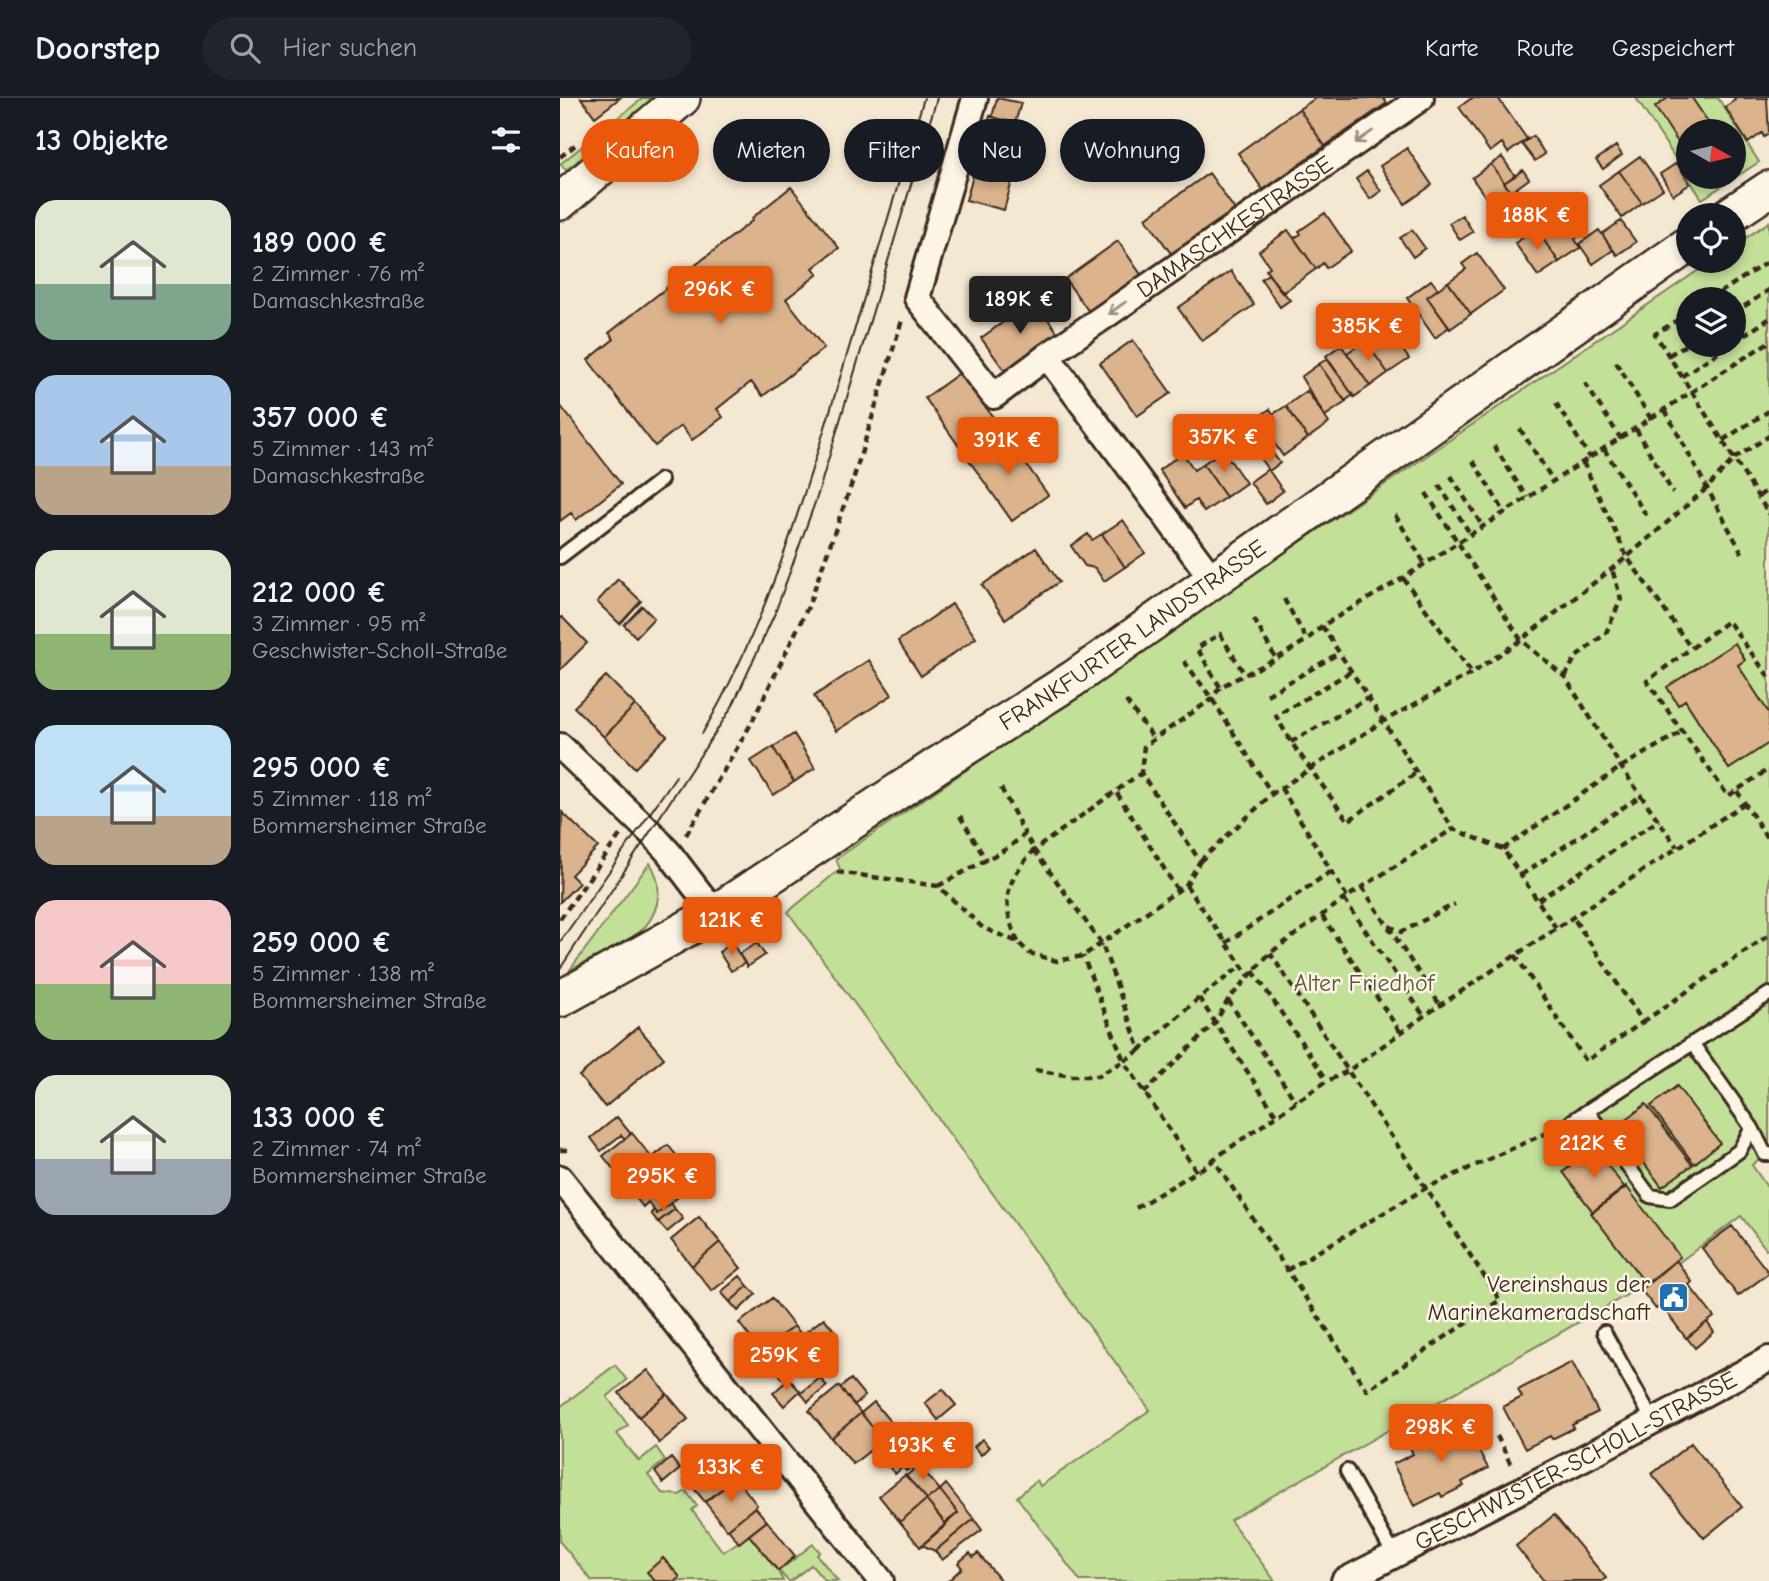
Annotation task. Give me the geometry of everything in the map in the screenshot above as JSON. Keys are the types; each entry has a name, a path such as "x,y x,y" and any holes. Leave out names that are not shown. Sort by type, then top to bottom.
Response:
{"main road":[{"path":"561,200 682,98"},
{"path":"1746,204 1769,189"},
{"name":"FRANKFURTER LANDSTRASSE","path":"560,999 715,913 936,765 1073,679 1676,253"}],"street":[{"path":"917,298 975,98"},
{"name":"DAMASCHKESTRASSE","path":"917,298 994,396 1047,356 1421,98"},
{"path":"1047,356 1213,580"},
{"path":"560,746 669,853 715,913"},
{"path":"560,1178 881,1581"},
{"name":"GESCHWISTER-SCHOLL-STRASSE","path":"1344,1581 1769,1359"}],"lane":[{"path":"560,557 661,480"},
{"path":"1572,1121 1769,994"},
{"path":"1692,1043 1752,1128 1765,1154 1769,1154"},
{"path":"1588,1111 1650,1196 1670,1199 1739,1151 1752,1128"},
{"path":"1604,1332 1653,1421"},
{"path":"1347,1471 1394,1555"}],"path":[{"path":"1729,287 1769,261"},
{"path":"1746,305 1769,290"},
{"path":"686,835 751,724 808,607 853,480 907,303 917,298"},
{"path":"1746,334 1769,319"},
{"path":"1676,321 1655,334 1769,514"},
{"path":"1200,862 1141,773 1144,746 1212,699 1220,687 1245,676 1307,640 1322,626 1471,535 1769,342"},
{"path":"1669,355 1676,351"},
{"path":"1682,376 1711,357"},
{"path":"1616,362 1651,419"},
{"path":"1585,383 1621,439"},
{"path":"1556,403 1590,458"},
{"path":"1665,410 1742,553"},
{"path":"1723,440 1769,411"},
{"path":"1520,429 1553,482"},
{"path":"1636,429 1673,493"},
{"path":"1141,773 1117,793 1034,850 1020,866 1008,889 1009,921 1018,942 1029,953 1057,961 1083,956 1178,891 1186,885 1200,862 1272,794 1382,722 1472,673 1521,640 1628,557 1707,488 1735,458 1769,436"},
{"path":"1494,446 1527,498"},
{"path":"1604,449 1648,518"},
{"path":"1473,461 1505,513"},
{"path":"1583,462 1628,557 1691,648"},
{"path":"1451,476 1483,527"},
{"path":"1439,485 1471,535"},
{"path":"1759,496 1769,489"},
{"path":"1426,494 1521,640 1565,677 1621,767 1677,847"},
{"path":"1395,515 1425,564"},
{"path":"1565,677 1575,658 1606,633 1621,599 1612,569"},
{"path":"1403,578 1472,673"},
{"path":"1284,599 1307,640"},
{"path":"1254,619 1276,659"},
{"path":"1769,677 1728,621 1647,681 1728,796 1769,769"},
{"path":"1322,626 1453,829 1503,849 1556,928"},
{"path":"1220,687 1197,648 1220,634 1245,676"},
{"path":"1267,695 1339,653"},
{"path":"1184,661 1212,699 1272,794"},
{"path":"1350,672 1276,716 1291,742 1348,821 1416,773"},
{"path":"1291,742 1368,698"},
{"path":"1126,701 1154,739"},
{"path":"1503,849 1621,767 1683,731"},
{"path":"1001,788 1034,850 1102,944 1140,1050"},
{"path":"1281,788 1346,898 1424,1016"},
{"path":"1737,791 1769,841"},
{"path":"1117,793 1178,891"},
{"path":"1521,875 1642,795"},
{"path":"1197,1172 1296,1101 1348,1071 1440,1005 1745,803"},
{"path":"560,919 634,816"},
{"path":"960,816 986,860"},
{"path":"1538,900 1659,820"},
{"path":"1144,1093 1215,1023 1228,1000 1270,953 1362,887 1453,829"},
{"path":"938,886 1008,848 1025,834"},
{"path":"836,872 938,886 983,928 1018,942"},
{"path":"1226,943 1330,872"},
{"path":"1186,885 1249,976"},
{"path":"1362,887 1440,1005"},
{"path":"1389,926 1401,932 1455,904"},
{"path":"1322,916 1401,1033"},
{"path":"1572,916 1643,1022"},
{"path":"1515,955 1586,1060 1769,935"},
{"path":"1136,1208 1214,1160 1367,1390 1500,1300 1270,953"},
{"path":"1083,956 1124,1061 1197,1172"},
{"path":"1035,1070 1071,1076 1098,1076 1140,1050 1199,998 1241,966"},
{"path":"1253,971 1327,1081"},
{"path":"1199,998 1276,1115"},
{"path":"1228,1000 1296,1101"},
{"path":"1287,1270 1426,1188 1572,1121"},
{"path":"560,1150 570,1150"},
{"path":"1497,1436 1522,1489"}],"green space":[{"path":"643,98 659,98 632,119 617,119"},
{"path":"1636,98 1718,98 1731,119 1676,119 1676,159"},
{"path":"1746,142 1759,162 1746,170"},
{"path":"581,147 581,158 566,170 560,164"},
{"path":"1695,189 1717,189 1702,199"},
{"name":"Alter Friedhof","path":"1769,222 1769,1151 1752,1165 1769,1190 1769,1247 1766,1249 1741,1216 1646,1284 1230,1520 1275,1581 1080,1581 1017,1497 1037,1480 1040,1486 1150,1410 788,912 840,869 836,859 1694,273 1746,273 1746,238"},
{"path":"650,863 657,879 658,896 650,921 630,939 569,971"},
{"path":"615,1365 627,1380 607,1397 628,1425 617,1434 639,1461 656,1447 665,1460 648,1475 662,1493 679,1495 686,1491 697,1506 692,1510 723,1552 749,1535 783,1581 592,1581 560,1542 560,1407"},
{"path":"813,1544 820,1552 817,1555 838,1581 825,1581 811,1565 788,1581 779,1571"}],"building":[{"path":"581,98 620,98 595,117"},
{"path":"997,98 1021,103 1016,119 992,117"},
{"path":"1316,98 1383,98 1387,103 1325,146 1299,109"},
{"path":"1472,98 1498,98 1527,139 1508,153 1502,143 1490,152 1459,107"},
{"path":"1668,98 1692,98 1706,119 1676,119 1676,139 1655,107"},
{"path":"1734,98 1767,98 1769,134 1764,137 1762,133 1748,143 1746,119 1733,119 1725,107 1735,100"},
{"path":"1299,109 1325,146 1263,190 1238,153"},
{"path":"1533,136 1545,154 1535,161 1522,144"},
{"path":"1616,146 1622,155 1603,169 1596,160"},
{"path":"1407,148 1432,185 1405,204 1380,166"},
{"path":"1640,156 1663,189 1642,203 1619,171"},
{"path":"1502,157 1515,176 1504,183 1491,164"},
{"path":"1491,164 1511,192 1492,206 1472,178"},
{"path":"1676,164 1676,189 1682,189 1673,195 1660,174"},
{"path":"1523,170 1529,179 1511,192 1504,183"},
{"path":"1367,171 1381,191 1370,199 1356,179"},
{"path":"1619,171 1642,203 1622,218 1599,185"},
{"path":"1209,173 1235,210 1172,255 1146,218 1196,182 1205,182 1205,176"},
{"path":"971,182 1012,182 1004,210 966,200"},
{"path":"791,187 839,248 813,268 818,274 786,299 824,348 763,396 751,382 717,409 723,417 692,440 681,426 655,446 588,360 614,339 609,333"},
{"path":"1570,204 1588,230 1575,239 1580,248 1559,262 1536,229"},
{"path":"1325,213 1351,251 1326,268 1323,263 1316,269 1294,238 1301,234 1299,231"},
{"path":"1462,215 1473,232 1460,240 1449,223"},
{"path":"1621,221 1636,242 1617,255 1602,234"},
{"path":"1536,229 1559,262 1538,276 1515,243"},
{"path":"1288,230 1316,269 1282,293 1266,270 1270,267 1259,251"},
{"path":"1412,230 1425,248 1413,257 1400,238"},
{"path":"1599,230 1613,250 1593,264 1579,244"},
{"path":"1118,241 1142,276 1090,313 1065,279"},
{"path":"1477,253 1504,290 1471,314 1448,282 1466,269 1462,264"},
{"path":"1231,271 1254,305 1202,341 1178,308"},
{"path":"1268,274 1290,300 1280,307 1261,279"},
{"path":"1431,280 1438,289 1427,297 1449,327 1435,338 1407,298"},
{"path":"1448,282 1471,314 1450,329 1427,297"},
{"path":"1034,300 1058,333 1005,371 981,338"},
{"path":"1386,326 1409,359 1388,373 1365,341"},
{"path":"1133,340 1171,393 1137,416 1100,363"},
{"path":"1365,341 1388,373 1370,386 1347,353"},
{"path":"1341,345 1370,386 1354,397 1326,356"},
{"path":"1327,359 1353,395 1345,401 1319,364"},
{"path":"1319,364 1346,402 1325,416 1301,377"},
{"path":"961,372 1004,433 968,459 925,398"},
{"path":"1307,391 1329,423 1308,438 1286,406"},
{"path":"560,405 621,484 576,520 571,513 560,521"},
{"path":"1286,406 1308,438 1283,456 1257,418 1270,409 1273,414"},
{"path":"1004,433 1048,495 1012,521 968,459"},
{"path":"1260,436 1280,463 1269,471 1250,444"},
{"path":"1223,450 1246,483 1226,497 1203,464"},
{"path":"1183,453 1194,470 1203,464 1226,497 1204,512 1196,500 1185,508 1159,470"},
{"path":"1268,469 1283,491 1266,504 1250,482"},
{"path":"1123,520 1145,553 1125,567 1102,534"},
{"path":"1088,534 1092,540 1102,534 1125,567 1104,581 1095,568 1085,566 1071,546"},
{"path":"1036,548 1059,582 1005,619 982,585"},
{"path":"618,579 641,601 620,624 597,602"},
{"path":"952,604 976,638 921,676 898,641"},
{"path":"642,606 654,618 636,637 624,625"},
{"path":"562,617 587,643 560,670 560,619"},
{"path":"1735,643 1745,660 1738,665 1769,713 1769,743 1729,769 1685,700 1678,705 1667,687"},
{"path":"869,660 892,695 836,731 814,696"},
{"path":"606,676 635,705 604,737 574,707"},
{"path":"635,705 667,736 635,768 604,737"},
{"path":"794,734 815,768 794,782 773,747"},
{"path":"773,747 794,782 773,795 751,761"},
{"path":"562,812 598,847 571,875 579,883 560,902"},
{"path":"732,943 745,963 731,971 719,952"},
{"path":"757,943 765,955 747,967 739,954"},
{"path":"638,1027 664,1058 605,1107 579,1076"},
{"path":"1677,1086 1720,1143 1694,1164 1651,1106"},
{"path":"1646,1104 1692,1165 1662,1187 1617,1127"},
{"path":"617,1117 631,1134 625,1139 621,1135 601,1151 591,1138"},
{"path":"632,1133 652,1158 623,1181 603,1156"},
{"path":"668,1145 688,1170 673,1181 683,1193 657,1214 648,1202 643,1207 623,1181"},
{"path":"1594,1148 1625,1188 1593,1212 1563,1172"},
{"path":"1626,1186 1680,1257 1646,1284 1591,1213"},
{"path":"671,1203 675,1209 658,1222 651,1213 654,1210 657,1214"},
{"path":"675,1209 683,1219 667,1232 658,1222"},
{"path":"699,1217 720,1242 692,1266 671,1240"},
{"path":"1732,1226 1769,1273 1738,1296 1702,1248"},
{"path":"720,1242 741,1268 712,1291 692,1266"},
{"name":"Vereinshaus der Marinekameradschaft","path":"1676,1260 1692,1282 1689,1285 1714,1317 1686,1338 1661,1305 1656,1309 1641,1290"},
{"path":"740,1276 748,1286 730,1302 721,1292"},
{"path":"748,1286 756,1294 738,1311 730,1302"},
{"path":"772,1298 794,1326 761,1351 739,1323"},
{"path":"824,1318 837,1334 809,1361 812,1366 801,1375 797,1370 784,1380 761,1351 794,1326 802,1335"},
{"path":"1707,1322 1714,1332 1695,1348 1687,1338"},
{"path":"1572,1362 1598,1412 1572,1425 1574,1428 1552,1439 1550,1436 1525,1449 1503,1407 1522,1397 1518,1390"},
{"path":"648,1370 667,1394 639,1417 619,1393"},
{"path":"820,1378 827,1386 808,1402 801,1393"},
{"path":"789,1379 800,1391 784,1406 773,1393"},
{"path":"851,1379 865,1396 854,1405 840,1388"},
{"path":"839,1386 861,1413 831,1438 809,1411"},
{"path":"943,1389 956,1405 938,1420 925,1403"},
{"path":"667,1394 688,1419 659,1443 639,1417"},
{"path":"874,1402 901,1435 878,1453 873,1448 883,1440 861,1413"},
{"path":"861,1413 883,1440 853,1464 831,1438"},
{"path":"1463,1420 1488,1468 1462,1482 1464,1486 1442,1497 1440,1493 1415,1506 1393,1464 1413,1454 1410,1448"},
{"path":"912,1423 921,1434 909,1444 900,1433"},
{"path":"901,1435 909,1444 886,1463 878,1453"},
{"path":"982,1439 989,1447 981,1455 974,1447"},
{"path":"911,1443 923,1458 906,1471 903,1467 895,1474 886,1463"},
{"path":"1691,1443 1742,1507 1704,1538 1652,1474"},
{"path":"714,1450 736,1478 705,1502 683,1475"},
{"path":"671,1458 680,1469 663,1483 655,1472"},
{"path":"919,1465 940,1490 927,1499 906,1476"},
{"path":"905,1475 927,1499 900,1522 879,1496"},
{"path":"736,1478 757,1505 727,1530 705,1502"},
{"path":"946,1484 974,1519 935,1551 922,1545 958,1513 940,1490"},
{"path":"940,1490 958,1513 945,1523 926,1500"},
{"path":"926,1500 946,1525 920,1547 900,1522"},
{"path":"755,1507 767,1521 739,1543 728,1529"},
{"path":"1554,1515 1606,1578 1602,1581 1544,1581 1516,1546"},
{"path":"974,1519 982,1530 942,1560 935,1551"},
{"path":"767,1521 795,1556 778,1571 749,1535"},
{"path":"970,1553 973,1557 978,1553 1001,1581 948,1581 962,1568 958,1563"},
{"path":"663,1558 680,1577 676,1581 655,1581 647,1572"}],"tram line":[{"path":"702,734 745,652 780,565 823,433 924,98"},
{"path":"560,969 732,707 775,613 817,497 937,98"},
{"path":"560,942 676,776"}],"place":[{"name":"Vereinshaus der Marinekameradschaft","path":"1673,1298"}]}
